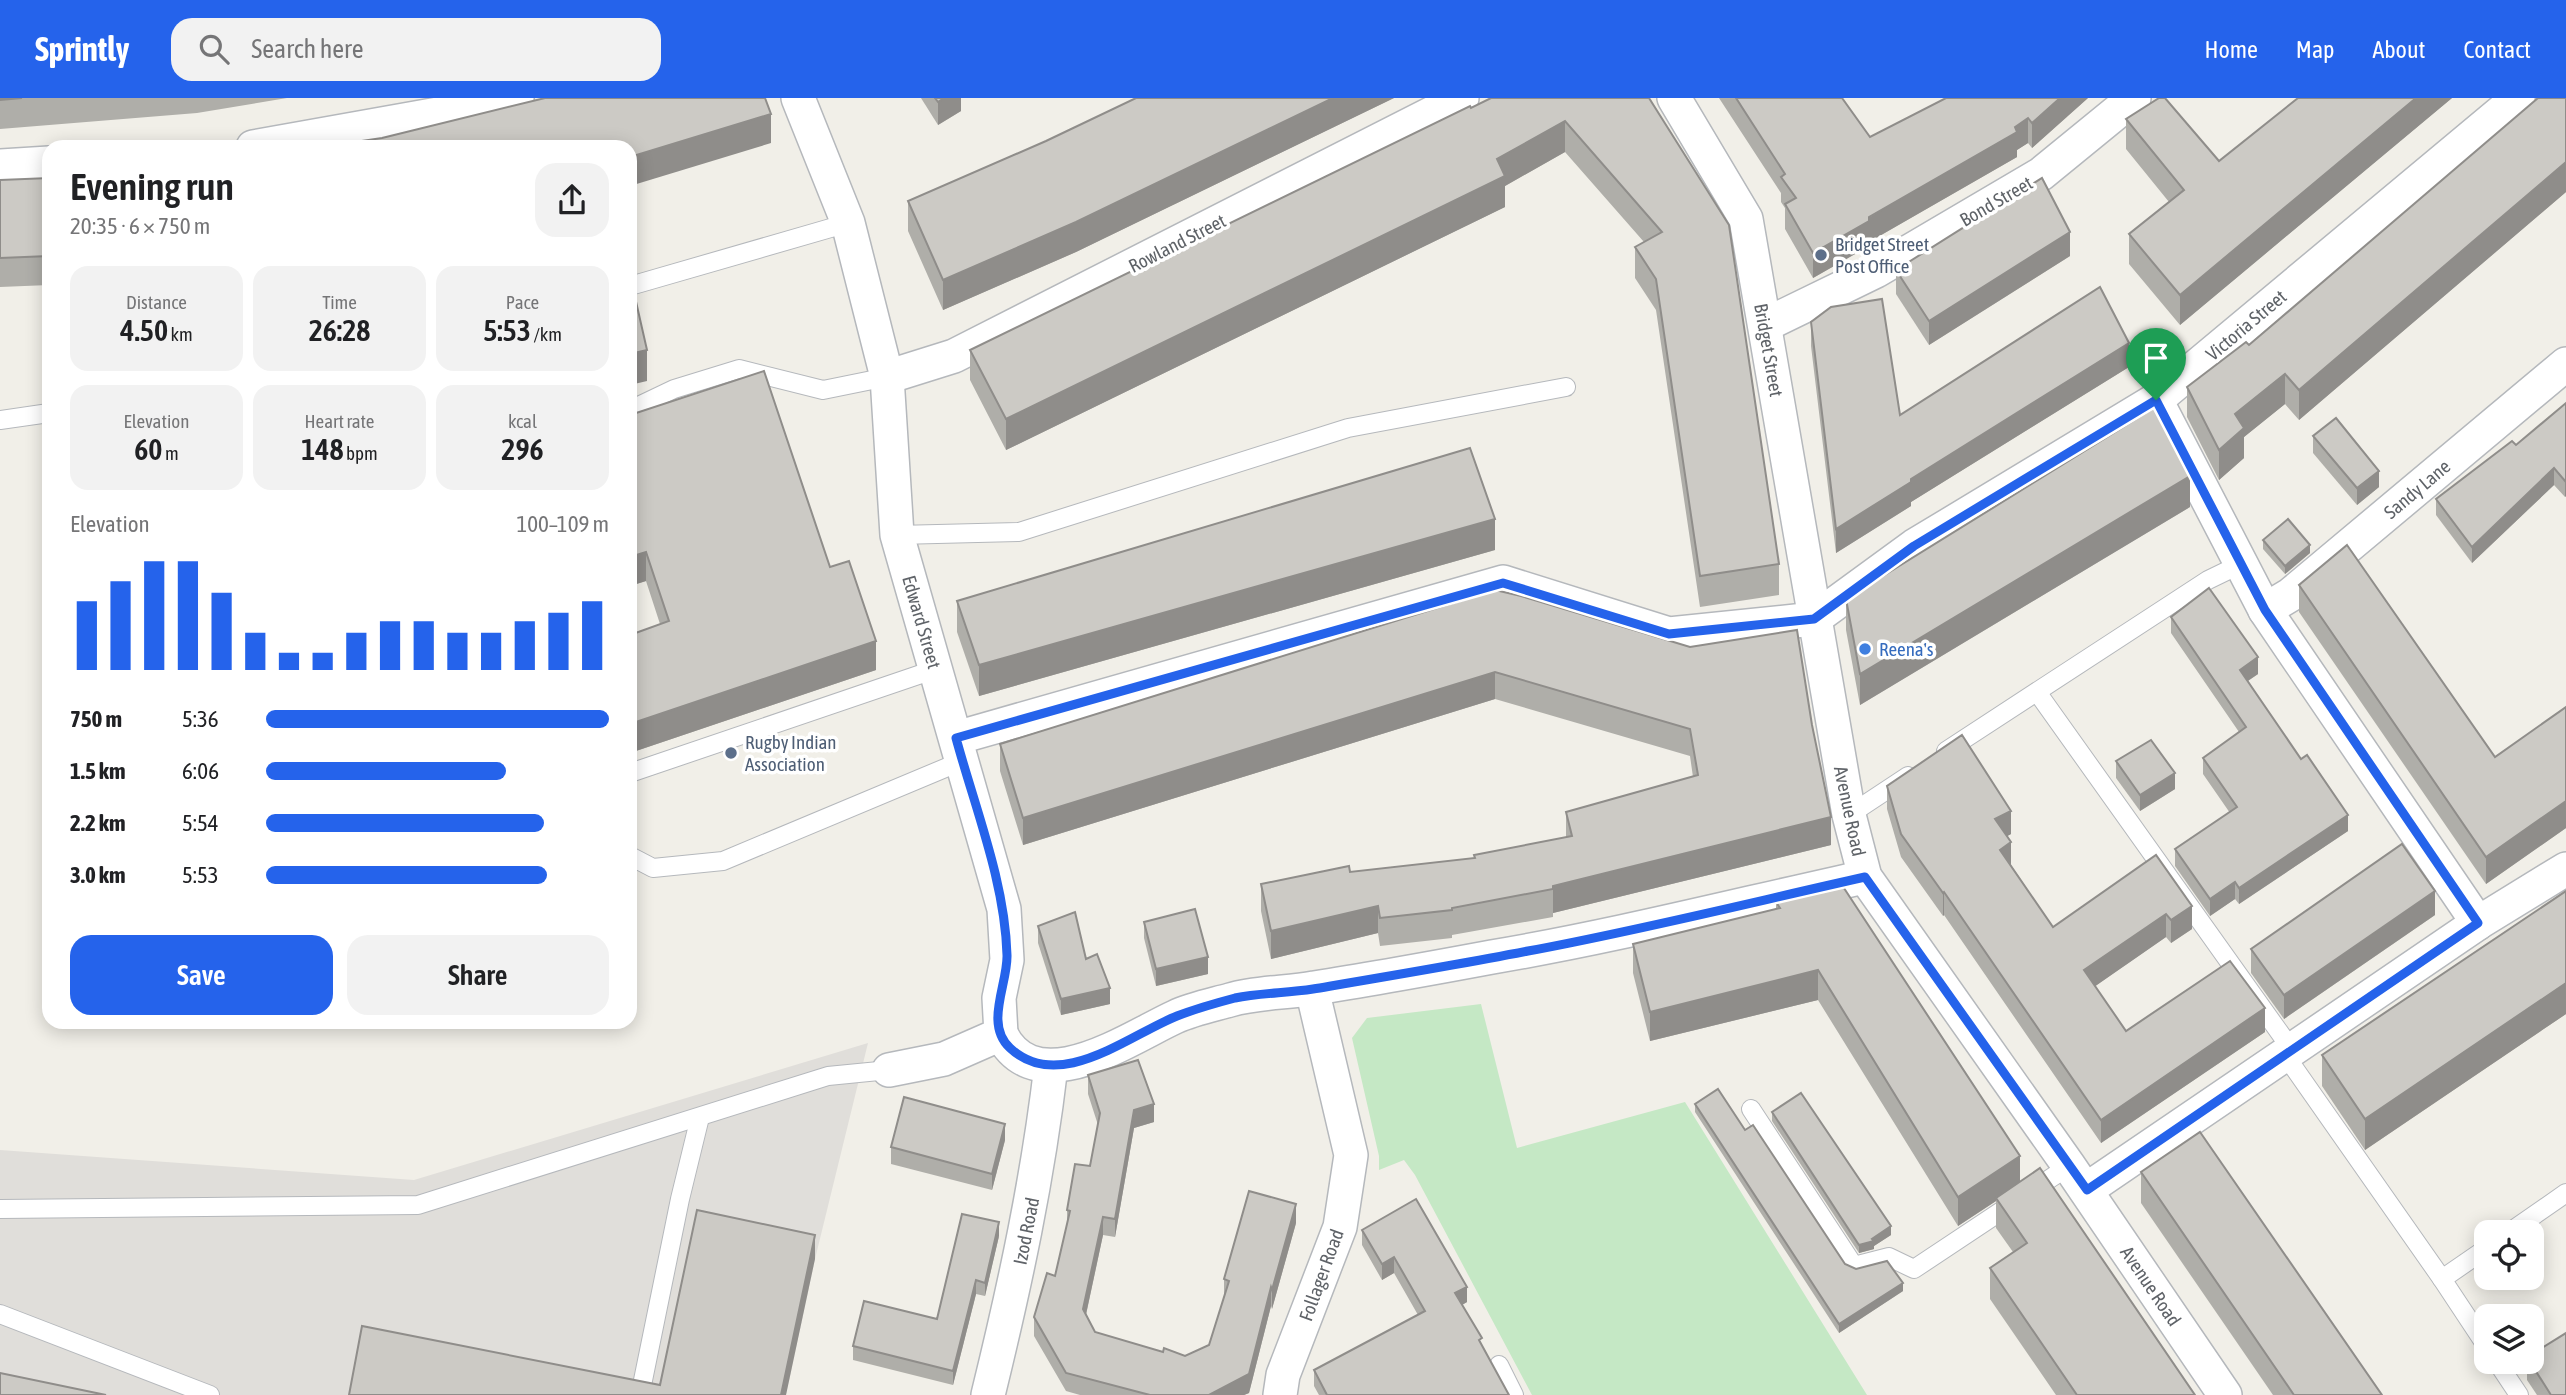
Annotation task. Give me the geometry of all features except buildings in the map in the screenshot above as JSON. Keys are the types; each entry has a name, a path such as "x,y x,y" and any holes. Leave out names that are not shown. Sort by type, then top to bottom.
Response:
{"street":[{"path":"292,140 517,98"},
{"name":"Edward Street","path":"798,98 848,223 887,377 897,535 1004,909 1007,960 999,998 1001,1034"},
{"name":"Rowland Street","path":"887,377 954,356 1462,98"},
{"name":"Bridget Street","path":"1674,98 1746,219 1814,619"},
{"name":"Bond Street","path":"1765,325 1876,271 2042,174 2134,98"},
{"name":"Victoria Street","path":"1814,619 1914,546 2156,400 2518,98"},
{"path":"0,166 42,163"},
{"name":"Sandy Lane","path":"2265,610 2290,594 2566,365"},
{"path":"2156,400 2265,610 2478,923"},
{"path":"959,749 1503,583 1669,634 1814,619"},
{"name":"Avenue Road","path":"1814,619 1849,815 1865,877 2078,1178 2225,1395"},
{"path":"2078,1178 2288,1053 2478,923 2566,869"},
{"path":"889,1070 944,1059 1001,1034 1006,1044 1021,1057 1034,1063 1051,1066 1076,1063 1110,1050 1177,1016 1235,998 1312,989 1529,951 1865,877"},
{"name":"Follager Road","path":"1280,1395 1283,1375 1340,1227 1351,1155 1312,989"},
{"name":"Izod Road","path":"988,1395 1020,1265 1043,1138 1051,1066"}],"lane":[{"path":"637,284 848,223"},
{"path":"637,407 674,389 739,369 822,390 887,377"},
{"path":"897,535 1019,532 1348,428 1566,387"},
{"path":"0,419 42,414"},
{"path":"1849,815 2208,580 2241,564"},
{"path":"637,772 936,669"},
{"path":"2037,692 2474,1327"},
{"path":"637,860 653,868 723,860 959,749"},
{"path":"0,1209 418,1205 828,1076 889,1070"},
{"path":"1751,1109 1854,1266 1889,1257 1914,1269 2078,1178"},
{"path":"640,1395 680,1199 701,1116"},
{"path":"2527,1220 2566,1193"},
{"path":"2442,1279 2474,1257"},
{"path":"0,1314 210,1395"},
{"path":"1499,1365 1514,1395"},
{"path":"2505,1374 2519,1395"}],"shaded area":[{"path":"868,1043 815,1259 786,1395 0,1395 0,1150 414,1180"}],"green space":[{"path":"1481,1004 1517,1148 1685,1102 1867,1395 1532,1395 1415,1175 1404,1160 1379,1170 1379,1156 1352,1038 1367,1018"}],"place":[{"name":"Bridget Street Post Office","path":"1821,255"},
{"name":"Reena's","path":"1865,649"},
{"name":"Rugby Indian Association","path":"731,753"}],"route":[{"path":"2156,400 2265,610 2478,923 2087,1190 1865,877 1529,951 1312,989 1235,998 1177,1016 1110,1050 1076,1063 1051,1066 1034,1063 1021,1057 1006,1044 1001,1034 999,1019 999,998 1007,960 1004,909 956,738 1503,583 1669,634 1814,619 1914,546 2156,400"}]}
